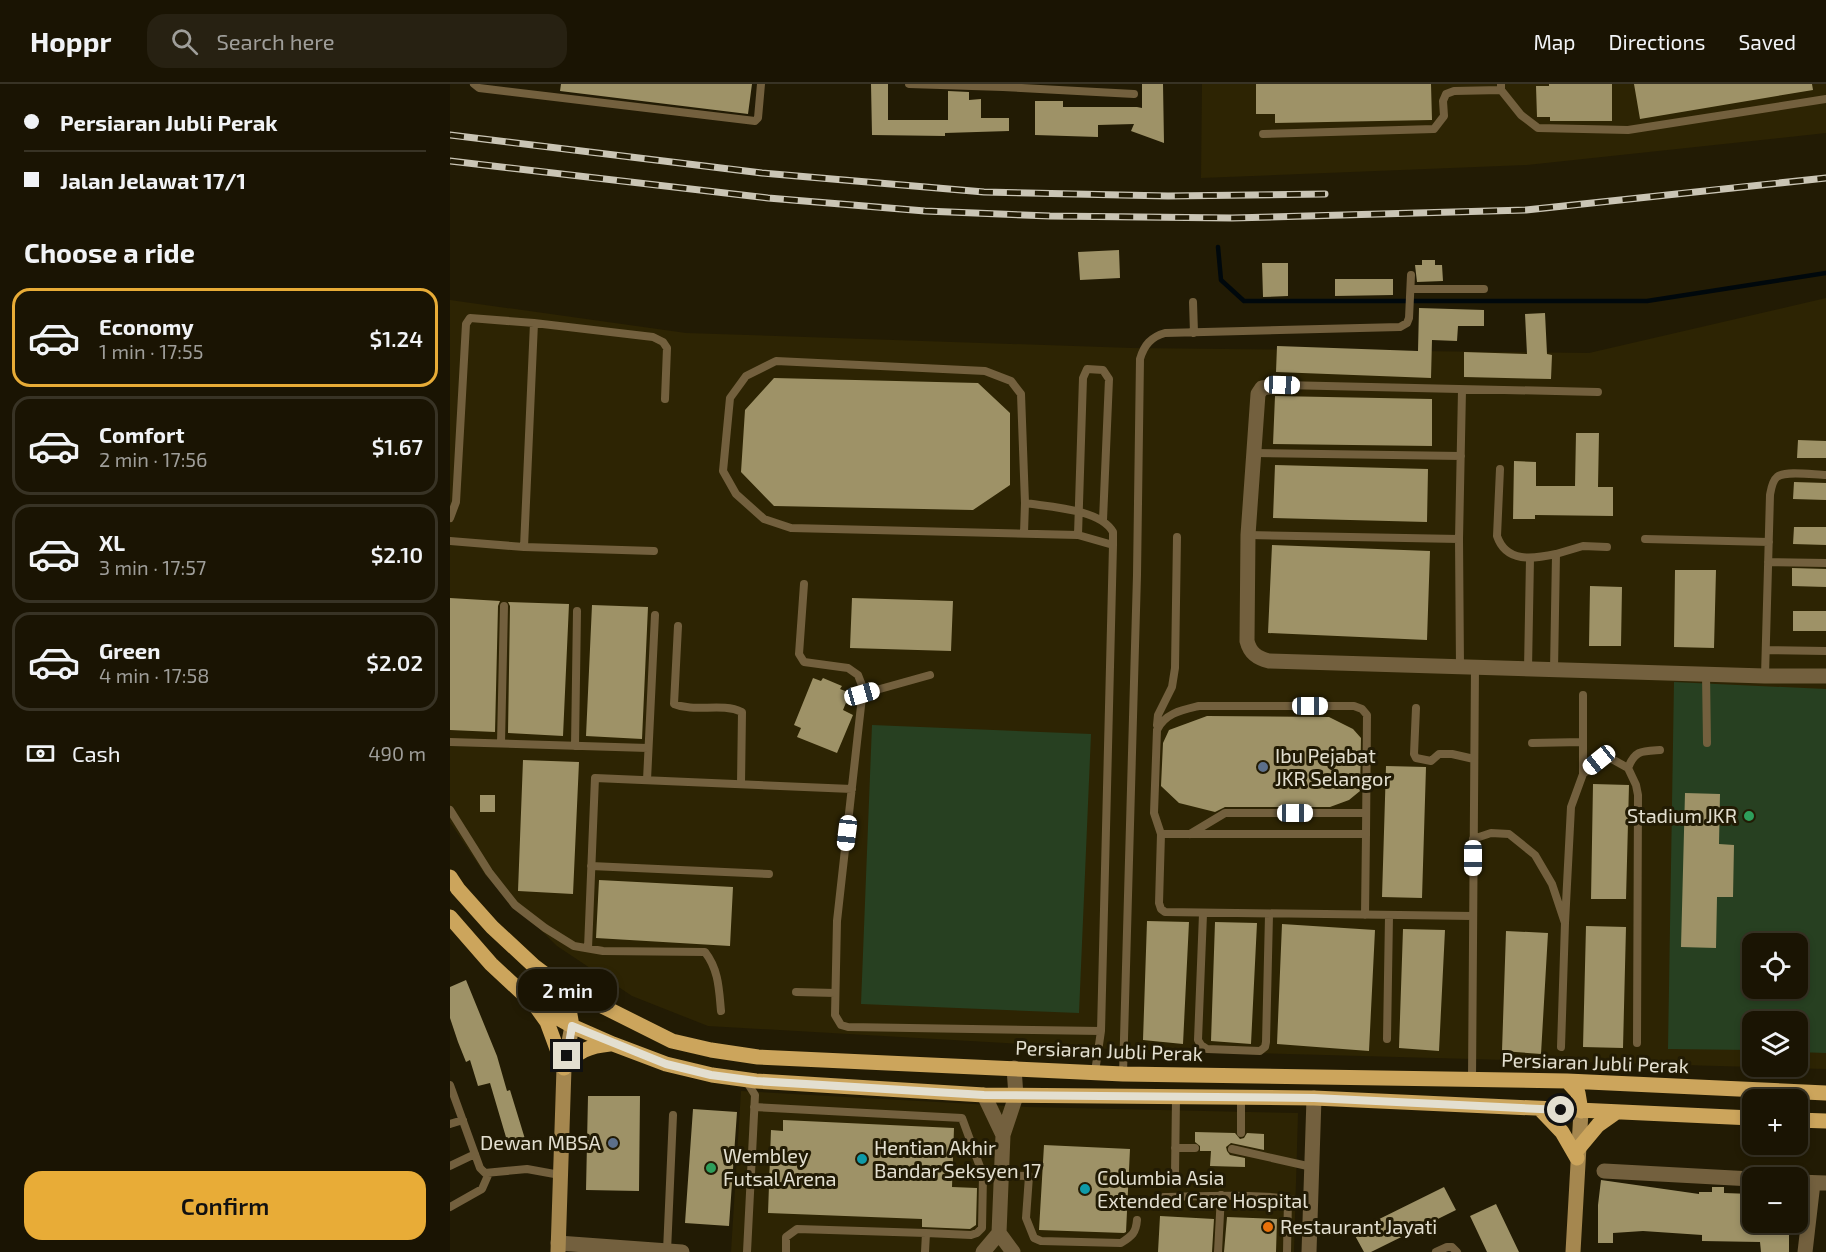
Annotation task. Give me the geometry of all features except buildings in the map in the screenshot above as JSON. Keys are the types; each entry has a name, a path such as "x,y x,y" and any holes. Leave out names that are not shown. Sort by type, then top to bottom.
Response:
{"main road":[{"name":"Persiaran Jubli Perak","path":"450,877 492,927 534,966 558,984 672,1041 711,1050 758,1057 1124,1074 1567,1081 1826,1094"},
{"path":"450,917 491,964 535,1005 547,1022 564,1068 574,1056 584,1049 613,1044"},
{"path":"558,984 567,998 572,1026"},
{"path":"535,1005 572,1026 666,1064 711,1075 745,1079 984,1095 1314,1098 1742,1118"},
{"path":"1567,1081 1578,1093 1581,1111"},
{"path":"1541,1110 1562,1132 1578,1154 1598,1125 1615,1113"},
{"path":"1808,1120 1826,1121"}],"street":[{"path":"1282,385 1262,388 1257,394 1248,535 1247,641 1249,649 1260,658 1269,661 1826,676"},
{"path":"572,1026 564,1068 558,1247 675,1251"},
{"path":"983,1252 999,1233 1003,1135 1016,1096 1014,1068"},
{"path":"984,1095 1003,1135"},
{"path":"1309,1252 1314,1098"},
{"path":"1573,1252 1581,1111"},
{"path":"1604,1171 1742,1178"},
{"path":"1805,1252 1820,1183"},
{"path":"999,1233 1013,1252"}],"lane":[{"path":"474,84 479,88 755,121 758,118 761,84"},
{"path":"909,84 1003,85 1134,94"},
{"path":"1263,134 1434,129 1444,116 1443,101 1446,94 1454,91 1501,87 1521,115 1538,128 1628,130 1826,99"},
{"path":"1124,1074 1140,359 1143,348 1149,341 1165,333 1389,328 1404,325 1411,309 1411,275"},
{"path":"1411,290 1484,289"},
{"path":"1193,302 1194,333"},
{"path":"450,518 456,502 467,321 470,318 644,335 663,342 667,348 665,399"},
{"path":"524,547 534,323"},
{"path":"1024,533 1021,394 1011,381 985,372 776,361 746,376 730,398 723,471 736,495 764,519 791,528 1078,535 1113,545"},
{"path":"1078,535 1083,378 1087,369 1095,368 1103,370 1109,379 1103,520"},
{"path":"1282,385 1598,392"},
{"path":"1462,390 1459,539 1474,759 1472,1080"},
{"path":"1254,453 1461,456"},
{"path":"1500,469 1497,536 1500,545 1507,553 1530,558 1556,554 1583,546 1607,547"},
{"path":"1766,676 1772,484 1777,477 1785,473 1826,475"},
{"path":"1024,503 1078,512 1103,520 1113,532 1101,1030 1095,1072"},
{"path":"1248,535 1459,539"},
{"path":"1177,537 1175,668 1172,687 1158,715 1157,730 1154,813 1161,834 1159,903 1161,909 1165,912 1203,914 1473,916"},
{"path":"1645,539 1769,542"},
{"path":"450,541 524,547 654,551"},
{"path":"1554,670 1556,554"},
{"path":"1528,669 1530,558"},
{"path":"1768,562 1826,563"},
{"path":"804,584 799,654 804,662 848,668 858,675 863,688 837,921 835,1015 841,1024 848,1027 1101,1030"},
{"path":"501,743 504,606"},
{"path":"575,746 577,611"},
{"path":"647,780 655,615"},
{"path":"678,626 674,704 683,707 728,708 742,712 741,784"},
{"path":"1766,650 1826,651"},
{"path":"1706,674 1707,743"},
{"path":"862,694 930,675"},
{"path":"1561,1047 1571,807 1583,774 1583,696"},
{"path":"1157,730 1163,719 1178,711 1199,706 1354,706 1362,709 1367,716 1365,915"},
{"path":"1416,708 1414,754 1416,758 1431,761 1439,754 1452,754 1474,759"},
{"path":"450,742 648,748"},
{"path":"1532,743 1582,742"},
{"path":"1628,768 1637,753 1660,750"},
{"path":"1583,774 1599,760 1610,758 1628,768 1636,785 1638,795 1637,1043"},
{"path":"588,948 595,778 852,789"},
{"path":"450,810 489,872 515,905 545,928 574,946 603,951 705,952 717,973 721,1011"},
{"path":"1188,834 1225,813 1366,813"},
{"path":"1473,839 1491,833 1509,834 1536,855 1552,884 1565,923"},
{"path":"1161,834 1366,834"},
{"path":"591,866 769,874"},
{"path":"1203,914 1198,1040 1207,1049 1260,1051 1265,1047 1266,1042 1269,915"},
{"path":"1387,1040 1389,916"},
{"path":"796,992 835,993"},
{"path":"745,1079 755,1095 747,1252"},
{"path":"450,1085 480,1167 485,1173 527,1169 560,1175"},
{"path":"1241,1097 1241,1133"},
{"path":"1175,1175 1176,1098"},
{"path":"754,1107 962,1118 982,1175 982,1228 977,1233 797,1229 786,1237 786,1252"},
{"path":"673,1115 675,1251"},
{"path":"450,1124 463,1120"},
{"path":"1175,1148 1195,1148"},
{"path":"1232,1149 1312,1167"},
{"path":"450,1166 475,1154"},
{"path":"450,1207 482,1189 489,1173"},
{"path":"982,1175 1029,1176 1026,1218 1034,1238 1041,1241 1121,1243 1132,1236 1137,1220"},
{"path":"1218,1252 1221,1196"},
{"path":"1164,1197 1287,1198 1311,1202"},
{"path":"1287,1198 1287,1252"},
{"path":"925,1252 926,1233"},
{"path":"1436,1252 1447,1247 1452,1247 1457,1252"}],"shaded area":[{"path":"1202,84 1826,84 1826,133 1527,165 1201,178"},
{"path":"1826,298 1826,1069 1808,1068 1808,1011 1742,1011 1742,1067 1110,1049 708,1026 632,996 557,946 486,876 450,822 450,300 686,333 1132,348 1589,353"},
{"path":"741,1091 1028,1107 1298,1113 1294,1252 731,1252"}],"green space":[{"name":"Stadium JKR","path":"1674,682 1826,689 1826,1053 1808,1052 1808,1011 1742,1011 1742,1050 1668,1049"},
{"path":"872,725 1091,734 1079,1013 861,1004"}],"waterway":[{"path":"1218,247 1221,280 1244,301 1647,301 1826,273"}],"railway":[{"path":"450,135 762,173 984,192 1168,196 1325,194"},
{"path":"450,161 768,198 925,211 1050,216 1232,218 1526,210 1826,178"}],"place":[{"name":"Ibu Pejabat JKR Selangor","path":"1263,767"},
{"name":"Stadium JKR","path":"1749,816"},
{"name":"Dewan MBSA","path":"613,1143"},
{"name":"Hentian Akhir Bandar Seksyen 17","path":"862,1159"},
{"name":"Wembley Futsal Arena","path":"711,1168"},
{"name":"Columbia Asia Extended Care Hospital","path":"1085,1189"},
{"name":"Restaurant Jayati","path":"1268,1227"}],"route":[{"path":"567,1056 572,1026 666,1064 711,1075 756,1081 984,1095 1314,1098 1561,1110"}]}
